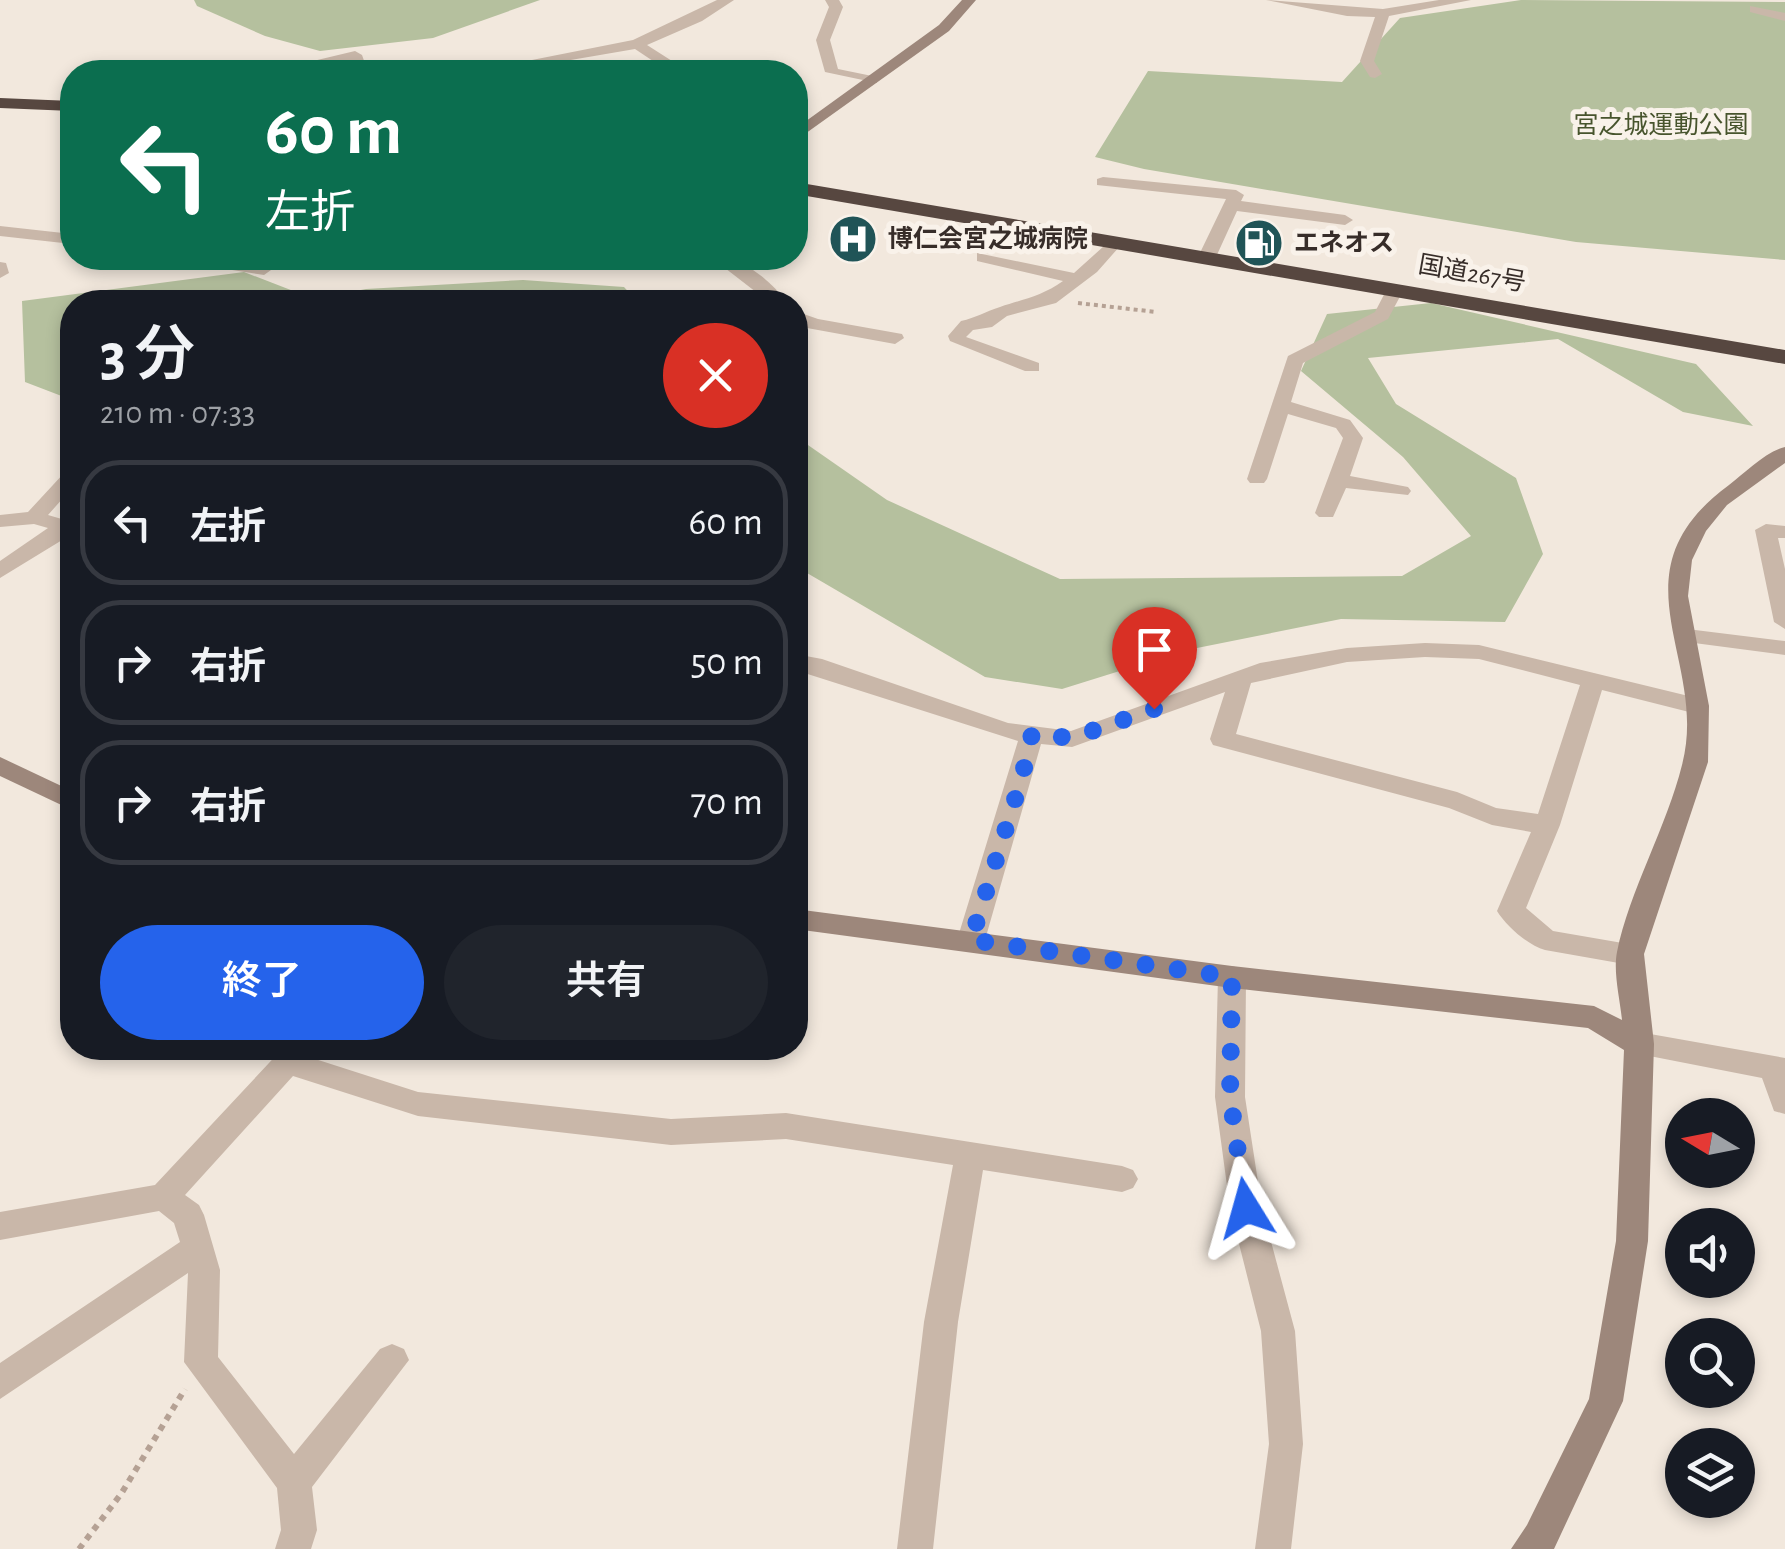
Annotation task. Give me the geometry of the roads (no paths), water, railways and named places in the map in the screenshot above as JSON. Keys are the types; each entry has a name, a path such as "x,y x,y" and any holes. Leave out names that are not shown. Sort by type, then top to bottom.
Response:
{"highway":[{"path":"0,103 60,106"},
{"name":"国道267号","path":"808,190 1785,357"}],"street":[{"path":"546,60 636,44 697,18 727,0"},
{"path":"832,0 836,7 823,40 832,72 872,80"},
{"path":"808,127 944,28 969,0"},
{"path":"1272,0 1347,12 1382,12 1464,0"},
{"path":"1756,10 1785,17"},
{"path":"1375,74 1367,61 1382,12"},
{"path":"636,44 661,60"},
{"path":"328,60 355,55 357,60"},
{"path":"1103,182 1236,195 1207,257"},
{"path":"1231,205 1345,220"},
{"path":"0,231 60,238"},
{"path":"945,319 967,325 986,323 1001,312 1050,300 1114,242"},
{"path":"983,257 1078,278"},
{"path":"739,270 767,290"},
{"path":"1256,479 1295,360 1382,316 1395,289"},
{"path":"808,322 895,338"},
{"path":"967,325 956,336 960,341 1032,367"},
{"path":"1280,406 1343,424 1353,438 1326,514"},
{"path":"1530,1549 1540,1538 1606,1401 1632,1241 1639,1044 1630,954 1696,762 1697,706 1677,596 1681,560 1696,529 1720,502 1785,453"},
{"path":"1338,480 1401,491"},
{"path":"34,518 60,489"},
{"path":"0,521 34,518 60,526"},
{"path":"1785,532 1766,530 1785,622"},
{"path":"0,570 60,533"},
{"path":"1687,636 1785,648"},
{"path":"808,665 1004,731 1072,738 1241,678 1347,655 1426,650 1479,652 1697,706"},
{"path":"1241,678 1222,739 1457,801 1492,816 1547,825"},
{"path":"1593,680 1547,825 1511,911 1545,940 1630,954"},
{"path":"971,940 1032,734"},
{"path":"0,766 60,795"},
{"path":"808,921 1232,977 1594,1017 1639,1044 1779,1069 1785,1102"},
{"path":"1232,977 1230,1096 1246,1208 1278,1330 1286,1444 1273,1549"},
{"path":"0,1226 164,1197 290,1060"},
{"path":"308,1060 418,1104 670,1132 786,1126 1122,1178"},
{"path":"915,1549 941,1322 970,1154"},
{"path":"164,1197 188,1215 199,1247 204,1270 202,1362 294,1482 299,1530 292,1549"},
{"path":"0,1382 199,1247"},
{"path":"294,1482 392,1360"}],"place":[{"name":"博仁会宮之城病院","path":"853,239"},
{"name":"エネオス","path":"1259,243"}],"park label":[{"name":"宮之城運動公園","path":"1661,125"}]}
